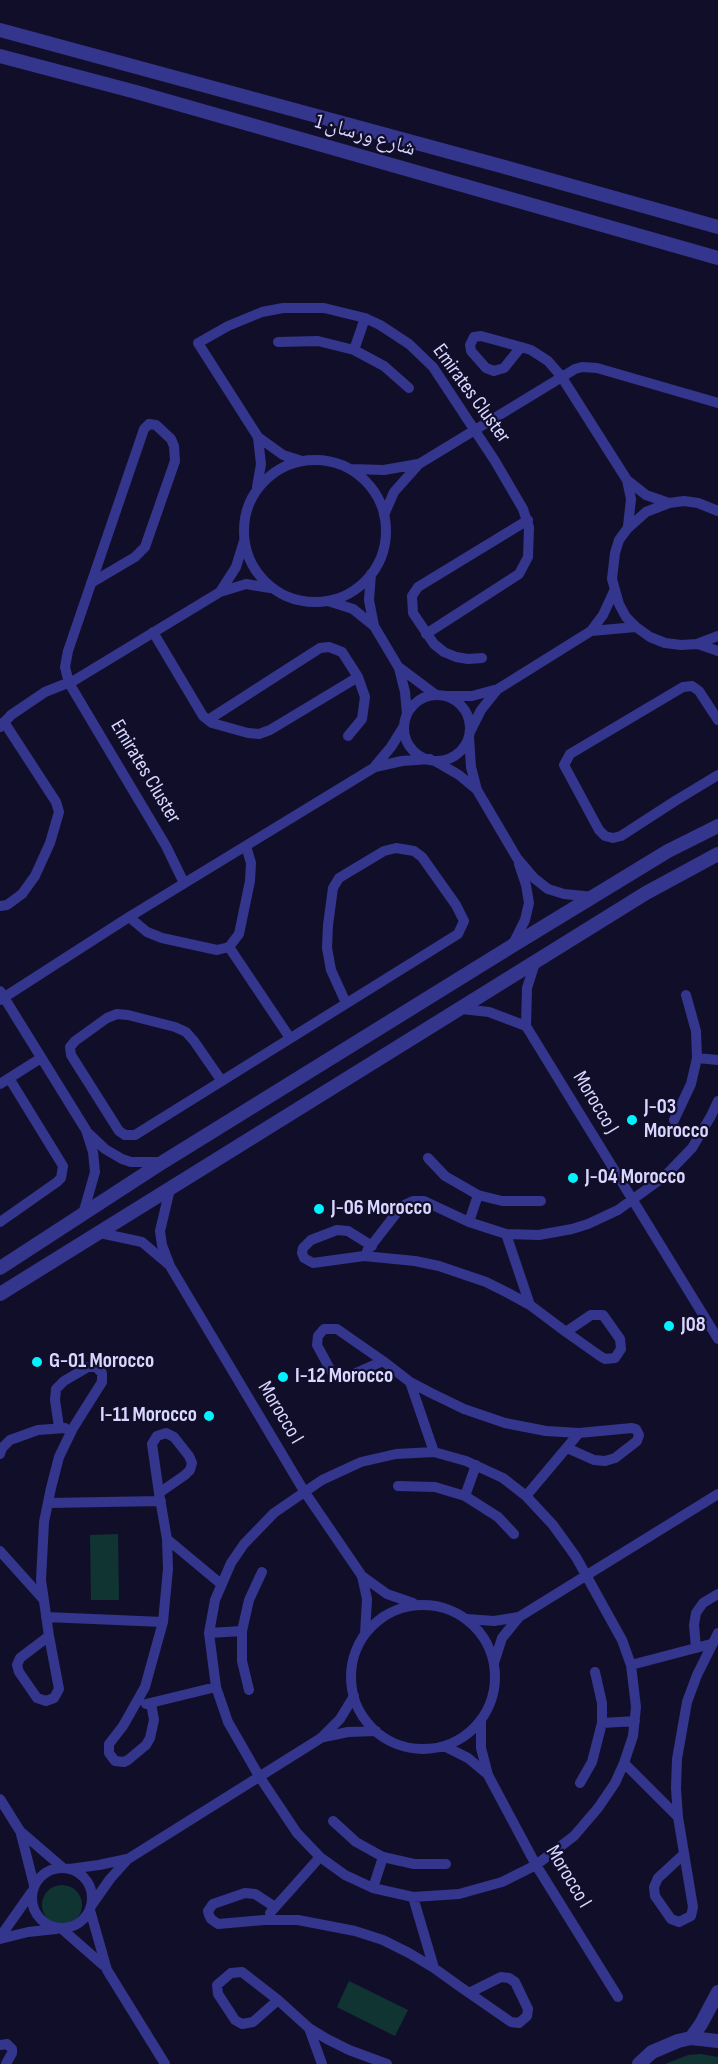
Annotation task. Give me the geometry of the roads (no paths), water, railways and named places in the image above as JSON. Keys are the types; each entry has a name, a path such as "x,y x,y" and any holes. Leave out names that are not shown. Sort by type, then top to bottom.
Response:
{"street":[{"name":"شارع ورسان 1","path":"0,30 718,227"},
{"name":"شارع ورسان 1","path":"0,56 136,92 718,258"},
{"name":"Emirates Cluster","path":"258,437 198,343 245,318 283,308 324,308 365,318 395,334 433,367 475,429 528,520"},
{"path":"354,350 365,318"},
{"path":"521,347 504,368 494,371 486,368 471,351 470,345 472,339 481,336 521,347 548,361 561,376 627,480 646,495 669,503"},
{"path":"278,342 318,341 354,350 384,366 409,388"},
{"path":"384,515 401,482 419,464 574,369 589,367 718,403"},
{"path":"69,683 65,667 68,651 91,583 144,429 149,424 156,425 171,439 175,461 145,547 135,557 91,583"},
{"path":"258,437 283,455 302,461"},
{"path":"220,592 236,567 244,539 244,522 248,505 256,490 261,464 258,437"},
{"path":"256,490 277,471 302,461 318,460 334,462 349,468 372,488 384,515 386,531 380,561 371,574 352,592 328,601"},
{"path":"349,468 384,470 419,464"},
{"path":"627,480 631,499 627,529 615,553 612,573 614,591 626,617 650,637 665,643 698,644 718,636"},
{"path":"627,529 646,512 669,503 684,501 699,503 718,511"},
{"path":"426,634 519,574 528,557 528,520"},
{"path":"482,658 468,659 444,652 426,634 411,607 412,596 418,587 528,520"},
{"path":"244,539 253,567 273,589"},
{"path":"371,574 369,600 374,626 399,668 405,692 409,743 421,756 459,775 477,790"},
{"path":"0,906 7,905 22,894 35,876 50,843 59,812 56,802 2,724 45,692 69,683 220,592 246,584 273,589 299,601 328,601 353,609 374,626"},
{"path":"375,766 402,760 452,757 459,752 482,710 498,690 591,631 603,615 614,591"},
{"path":"591,631 636,627"},
{"path":"153,632 200,711 208,720 248,733 265,732 358,677"},
{"path":"698,644 718,651"},
{"path":"208,720 324,647 334,647 342,652 358,677 365,697 365,708 356,728 348,736"},
{"path":"399,668 441,695 457,701 465,710 470,721 471,767 477,790 517,858 534,878 548,889 564,894 594,897"},
{"name":"Emirates Cluster","path":"69,683 166,846 184,883"},
{"path":"718,720 699,691 692,686 683,687 570,754 564,765 599,830 605,836 613,838 621,836 718,775"},
{"path":"163,1162 131,1162 122,1159 105,1149 86,1130 1,996 375,766 391,747 418,701 441,695 472,696 498,690"},
{"path":"0,1268 163,1162 512,946 668,851 718,826"},
{"path":"129,916 147,932 162,938 217,950 229,947 238,934 250,881 251,863 246,846"},
{"path":"221,1080 195,1041 186,1032 128,1015 117,1014 107,1018 70,1047 71,1055 119,1131 125,1135 135,1135 458,934 464,921 456,905 422,857 414,851 396,848 384,851 339,878 333,888 327,948 331,970 346,1003"},
{"path":"0,1294 646,893 718,854"},
{"path":"512,946 525,920 529,903 517,858"},
{"path":"229,947 290,1038"},
{"path":"462,1009 495,1013 526,1026 527,988 535,963"},
{"path":"674,1120 691,1084 697,1058 695,1025 686,995"},
{"name":"Morocco J","path":"526,1026 718,1339"},
{"path":"0,1222 61,1178 63,1166 4,1081 41,1058"},
{"path":"697,1058 718,1060"},
{"path":"364,1256 402,1206 413,1200 424,1201 469,1222 506,1234 539,1235 572,1229 603,1218 665,1176 702,1132 718,1101"},
{"path":"83,1214 91,1192 94,1172 93,1152 86,1130"},
{"path":"428,1158 445,1176 478,1195 515,1202 541,1201"},
{"name":"Morocco I","path":"170,1189 160,1231 162,1245 170,1266 304,1491 362,1576 387,1594 416,1604"},
{"path":"469,1222 478,1195"},
{"path":"372,1246 348,1231 337,1230 311,1240 303,1248 302,1253 304,1258 313,1263 364,1256 439,1266 486,1282 530,1305 566,1332 604,1359 615,1358 621,1349 620,1339 603,1315 591,1315 566,1332"},
{"name":"Morocco I","path":"100,1233 142,1242 170,1266"},
{"path":"506,1234 530,1305"},
{"path":"383,1361 349,1376 337,1376 331,1371 317,1345 318,1336 324,1329 337,1329 383,1361 411,1382 484,1417 527,1428 579,1433 632,1428 636,1429 639,1435 637,1441 615,1458 605,1461 594,1460 567,1448"},
{"path":"49,1636 20,1658 17,1665 19,1672 37,1698 46,1701 54,1698 58,1689 46,1617 41,1560 48,1503 57,1465 73,1428 102,1382 102,1373 96,1367 88,1367 64,1381 56,1389 55,1400 59,1427"},
{"path":"411,1382 434,1452"},
{"path":"0,1454 2,1448 10,1440 39,1430 59,1427 73,1428"},
{"path":"48,1503 160,1497 185,1474 192,1463 189,1456 174,1437 166,1433 157,1436 152,1444 160,1497 167,1539 168,1569 164,1622 152,1666 135,1706 109,1744 109,1753 115,1761 128,1760 146,1745 154,1720 151,1703"},
{"path":"526,1496 579,1433"},
{"path":"434,1452 476,1465 502,1478 526,1496 565,1540 616,1628 631,1665 635,1693 635,1721 630,1750 615,1783 589,1820 574,1836 536,1865 502,1882 474,1891 444,1896 412,1897 373,1888 345,1875 320,1857 297,1833 259,1776 228,1722 216,1687 209,1633 213,1608 231,1563 252,1535 274,1513 304,1491 341,1470 361,1462 396,1454 434,1452"},
{"path":"465,1496 476,1465"},
{"path":"398,1486 435,1487 465,1496 498,1517 514,1534"},
{"path":"494,1663 482,1634 467,1619 443,1607 416,1604 382,1617 365,1634 352,1666 351,1686 362,1715 376,1731 401,1746 415,1749 444,1746 464,1736 481,1720 493,1693 494,1663 502,1638 519,1617 718,1494"},
{"path":"167,1539 221,1584"},
{"path":"0,1551 44,1599"},
{"path":"249,1690 242,1661 242,1631 249,1600 262,1572"},
{"name":"Morocco I","path":"362,1576 367,1599 365,1634"},
{"path":"696,1648 694,1625 696,1613 703,1603 718,1594"},
{"path":"46,1617 164,1622"},
{"path":"467,1619 494,1621 519,1617"},
{"path":"209,1633 242,1631"},
{"path":"684,1854 658,1878 654,1887 655,1896 671,1919 679,1922 691,1916 693,1907 678,1817 676,1778 681,1730 691,1693 711,1644 718,1633"},
{"path":"631,1665 711,1644"},
{"path":"580,1783 592,1762 602,1724 602,1703 595,1672"},
{"path":"135,1706 216,1687"},
{"path":"0,1938 28,1932 69,1928 81,1922 110,1879 128,1859 321,1737 340,1719 354,1696"},
{"name":"Morocco I","path":"481,1720 481,1748 488,1775 536,1865 618,1997"},
{"path":"602,1724 635,1721"},
{"path":"321,1737 348,1732 376,1731"},
{"name":"Morocco I","path":"444,1746 468,1758 488,1775"},
{"path":"624,1763 678,1817"},
{"path":"0,1799 20,1831 66,1868 79,1873 86,1881 91,1890 90,1908 107,1970 165,2064"},
{"path":"333,1821 356,1842 383,1857 414,1864 446,1864"},
{"path":"20,1831 33,1889 32,1905 37,1917 47,1926 61,1929 107,1970"},
{"path":"264,1920 320,1857"},
{"path":"373,1888 383,1857"},
{"path":"0,1938 46,1872 128,1859"},
{"path":"275,1907 255,1894 245,1893 213,1904 208,1911 211,1919 219,1923 264,1920 312,1922 355,1931 383,1940 434,1968 469,1993 511,2022 522,2022 527,2016 528,2009 515,1982 509,1978 501,1977 469,1993"},
{"path":"412,1897 434,1968"},
{"path":"278,2000 253,2022 242,2024 235,2020 218,1994 217,1985 231,1973 242,1972 278,2000 309,2028 349,2050 387,2064"},
{"path":"691,2038 718,1992"},
{"path":"309,2028 322,2064"},
{"path":"639,2064 664,2045 691,2038 718,2041"},
{"path":"0,2045 7,2044 12,2049 6,2064"}],"place":[{"name":"J-03 Morocco","path":"632,1120"},
{"name":"J-04 Morocco","path":"573,1178"},
{"name":"J-06 Morocco","path":"319,1209"},
{"name":"J08","path":"669,1326"},
{"name":"G-01 Morocco","path":"37,1362"},
{"name":"I-12 Morocco","path":"283,1377"},
{"name":"I-11 Morocco","path":"209,1416"}]}
